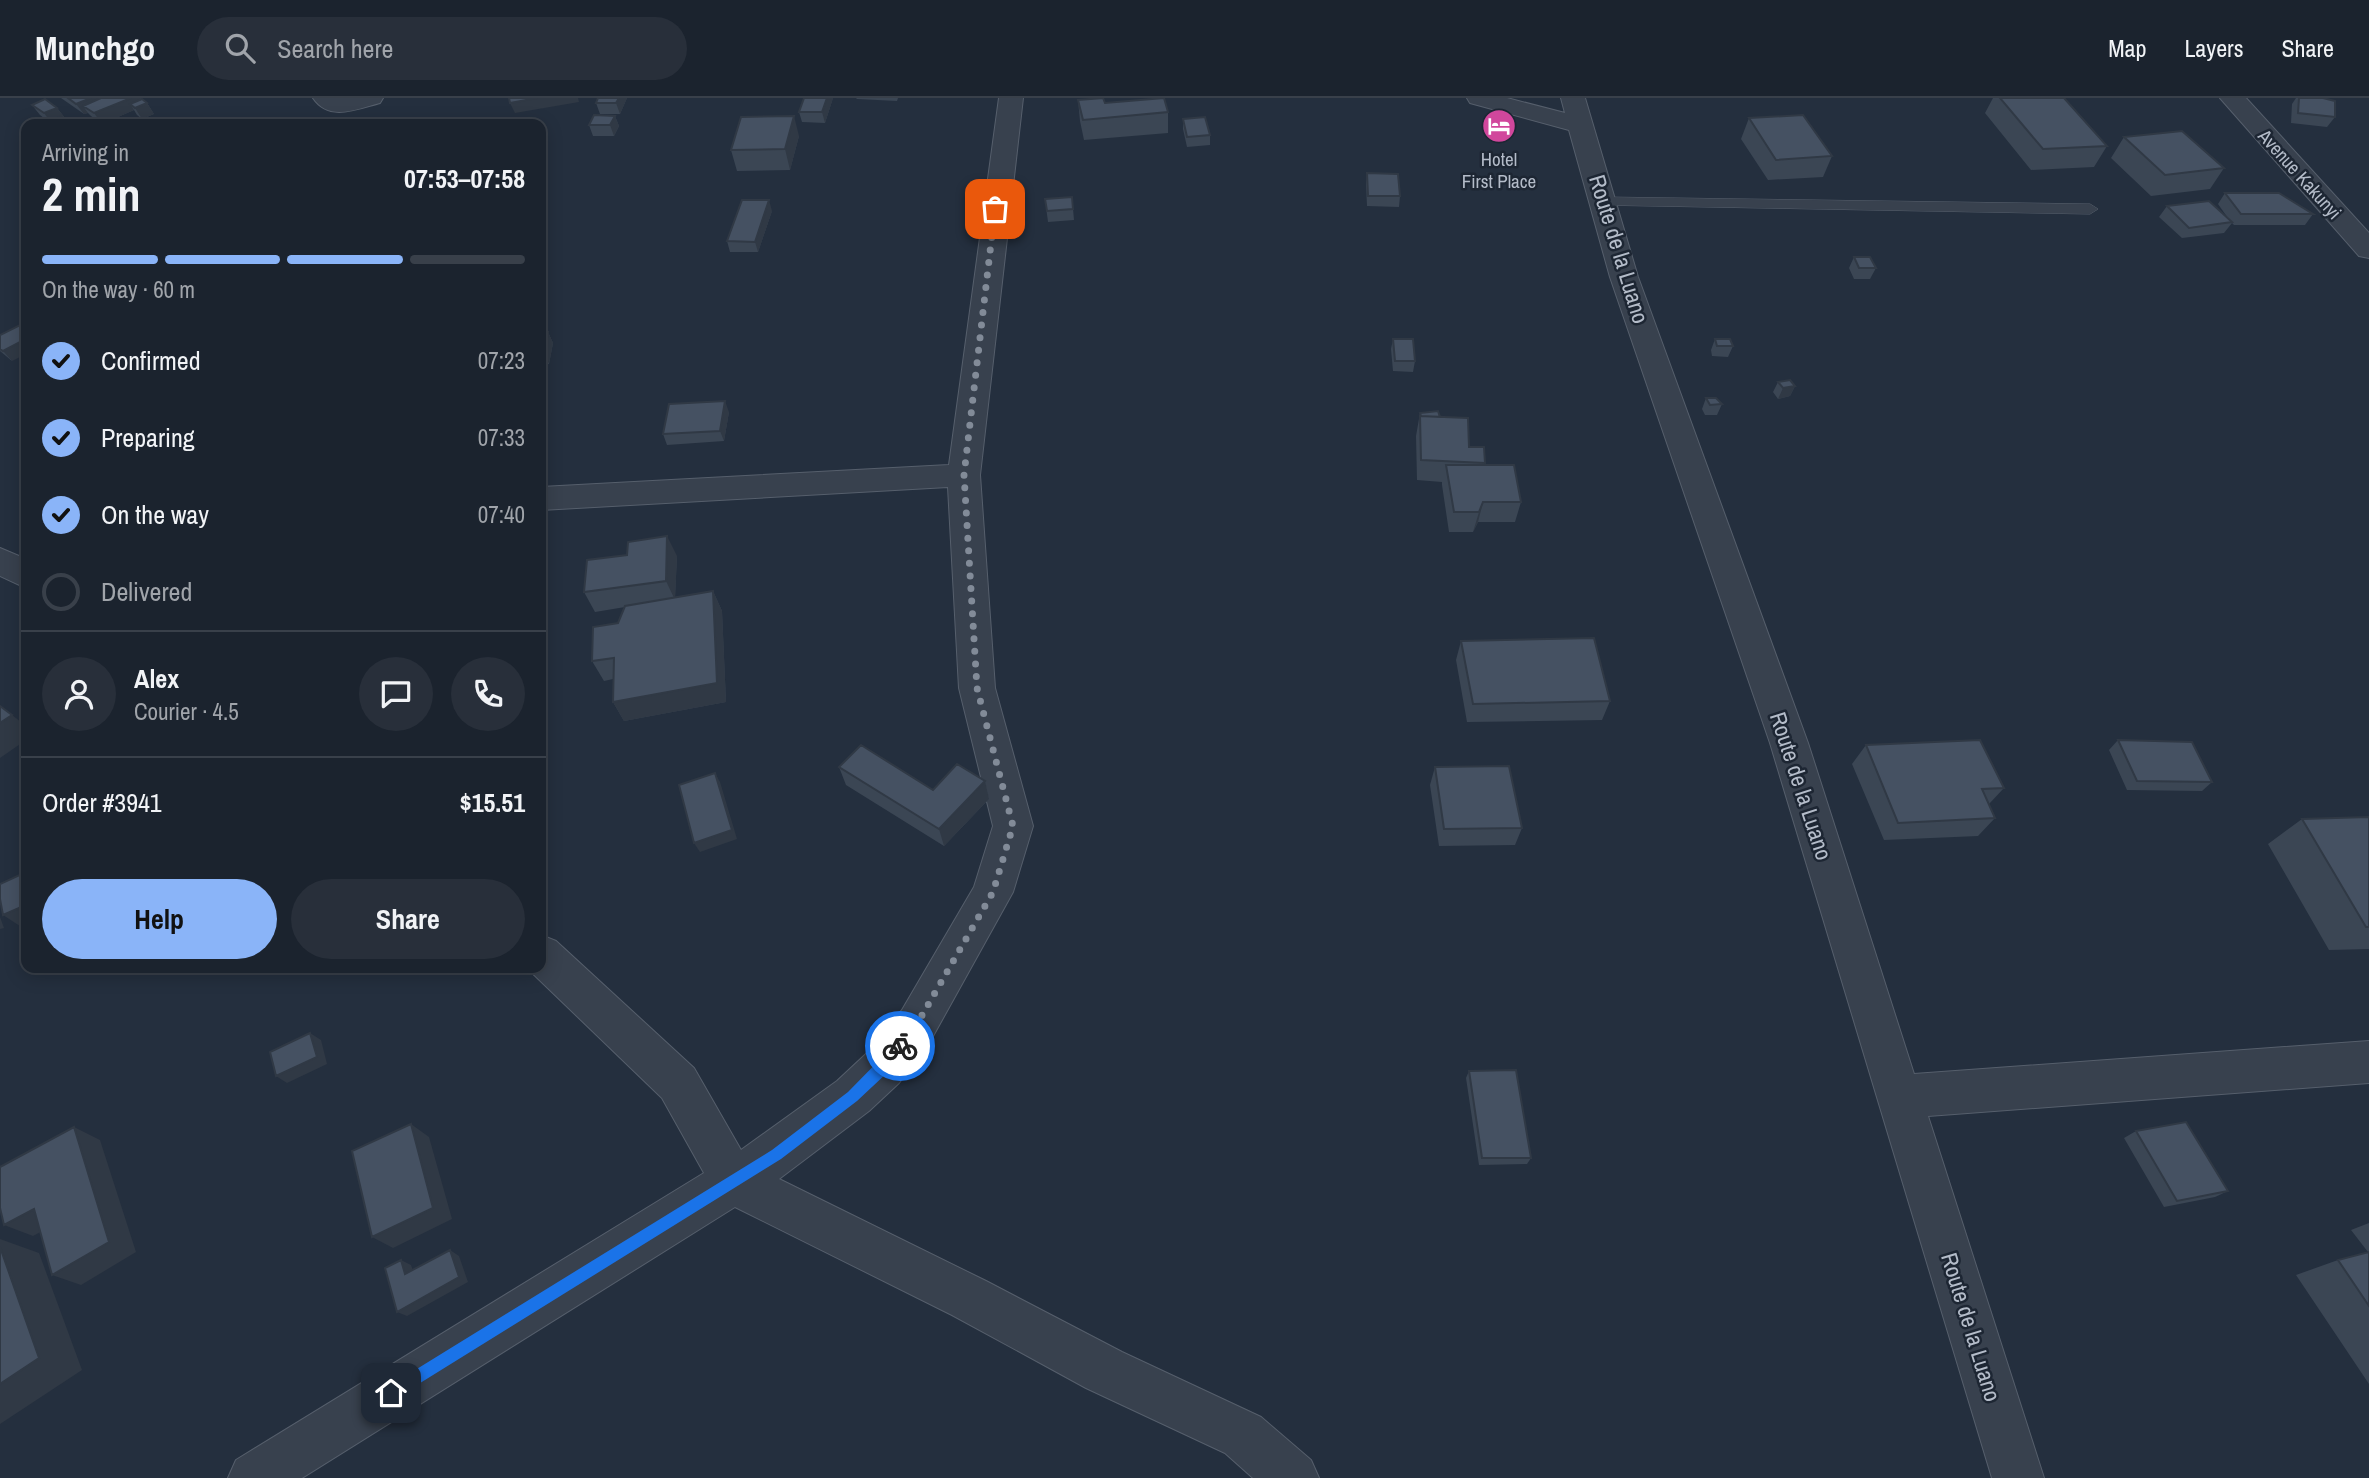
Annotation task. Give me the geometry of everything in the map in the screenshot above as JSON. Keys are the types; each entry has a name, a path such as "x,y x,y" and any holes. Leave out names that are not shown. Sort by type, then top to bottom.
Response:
{"street":[{"path":"325,98 339,106 372,98"},
{"path":"254,1478 776,1155 853,1096 883,1068 917,1024 993,892 1013,826 977,688 964,475 1011,98"},
{"path":"1479,98 1578,112"},
{"name":"Avenue Kakunyi","path":"2232,98 2359,227 2369,250"},
{"name":"Route de la Luano","path":"1578,112 1624,277 1789,743 2018,1478"},
{"path":"546,498 964,475"},
{"path":"0,560 21,572"},
{"path":"546,959 678,1083 733,1181 969,1297 1104,1370 1243,1435 1293,1478"},
{"path":"1900,1097 2369,1062"}],"lane":[{"path":"1603,202 2090,209"}],"building":[{"path":"68,98 91,98 76,104"},
{"path":"101,98 131,98 94,113 83,106"},
{"path":"509,98 537,98 510,103"},
{"path":"598,98 619,98 616,103 596,103"},
{"path":"804,98 827,98 822,112 799,112"},
{"path":"1103,98 1105,103 1164,98 1168,112 1083,120 1078,100"},
{"path":"2000,98 2064,98 2107,146 2043,149"},
{"path":"2299,98 2335,101 2335,117 2298,113"},
{"path":"45,99 57,108 44,113 32,105"},
{"path":"142,99 147,103 135,108 130,104"},
{"path":"594,115 615,116 610,125 589,125"},
{"path":"1803,115 1832,156 1776,160 1749,118"},
{"path":"794,116 785,149 731,150 741,117"},
{"path":"1205,117 1210,135 1187,137 1183,119"},
{"path":"2182,131 2224,168 2165,175 2124,137"},
{"path":"1367,173 1398,174 1400,196 1368,196"},
{"path":"2225,193 2279,193 2313,214 2241,214"},
{"path":"1072,197 1073,209 1047,211 1045,199"},
{"path":"742,200 769,200 755,242 727,241"},
{"path":"2209,201 2232,222 2189,228 2167,206"},
{"path":"1854,257 1870,257 1876,268 1859,268"},
{"path":"21,324 21,342 3,351 0,349 0,335"},
{"path":"1393,339 1413,339 1415,361 1395,361"},
{"path":"1715,339 1730,339 1733,346 1717,346"},
{"path":"1790,380 1795,386 1783,388 1778,382"},
{"path":"1706,398 1716,398 1722,404 1710,405"},
{"path":"725,401 720,431 663,434 669,404"},
{"path":"1438,411 1440,417 1421,416 1420,413"},
{"path":"1420,416 1468,418 1469,447 1484,447 1485,463 1421,460"},
{"path":"1446,465 1514,465 1521,502 1483,502 1479,512 1454,512"},
{"path":"667,536 666,581 584,592 587,560 627,555 628,542"},
{"path":"713,591 717,683 613,702 614,658 592,661 593,627 618,623 625,606"},
{"path":"1594,638 1610,701 1473,704 1461,641"},
{"path":"0,706 12,715 0,723"},
{"path":"1980,740 2004,788 1982,789 1995,818 1898,823 1866,745"},
{"path":"2118,740 2192,742 2212,782 2137,781"},
{"path":"861,745 933,790 957,764 985,781 939,829 839,767"},
{"path":"1509,766 1522,828 1444,829 1435,767"},
{"path":"715,773 732,830 694,843 679,785"},
{"path":"2369,817 2369,927 2366,927 2302,819"},
{"path":"21,874 21,907 3,915 0,884"},
{"path":"310,1033 317,1057 276,1076 270,1052"},
{"path":"1516,1070 1531,1158 1482,1158 1469,1071"},
{"path":"2186,1122 2228,1191 2177,1201 2136,1131"},
{"path":"411,1124 433,1208 372,1237 352,1151"},
{"path":"74,1127 109,1242 52,1275 34,1209 4,1225 0,1208 0,1167"},
{"path":"0,1247 39,1358 0,1384"},
{"path":"450,1250 459,1277 397,1312 385,1268 401,1260 405,1274"},
{"path":"2369,1252 2369,1306 2338,1260"}],"way so far":[{"path":"900,1046 917,1024 993,892 1013,826 977,688 964,475 995,209"}],"place":[{"name":"Hotel First Place","path":"1499,126"}],"route":[{"path":"391,1393 776,1155 853,1096 883,1068 900,1046"}]}
